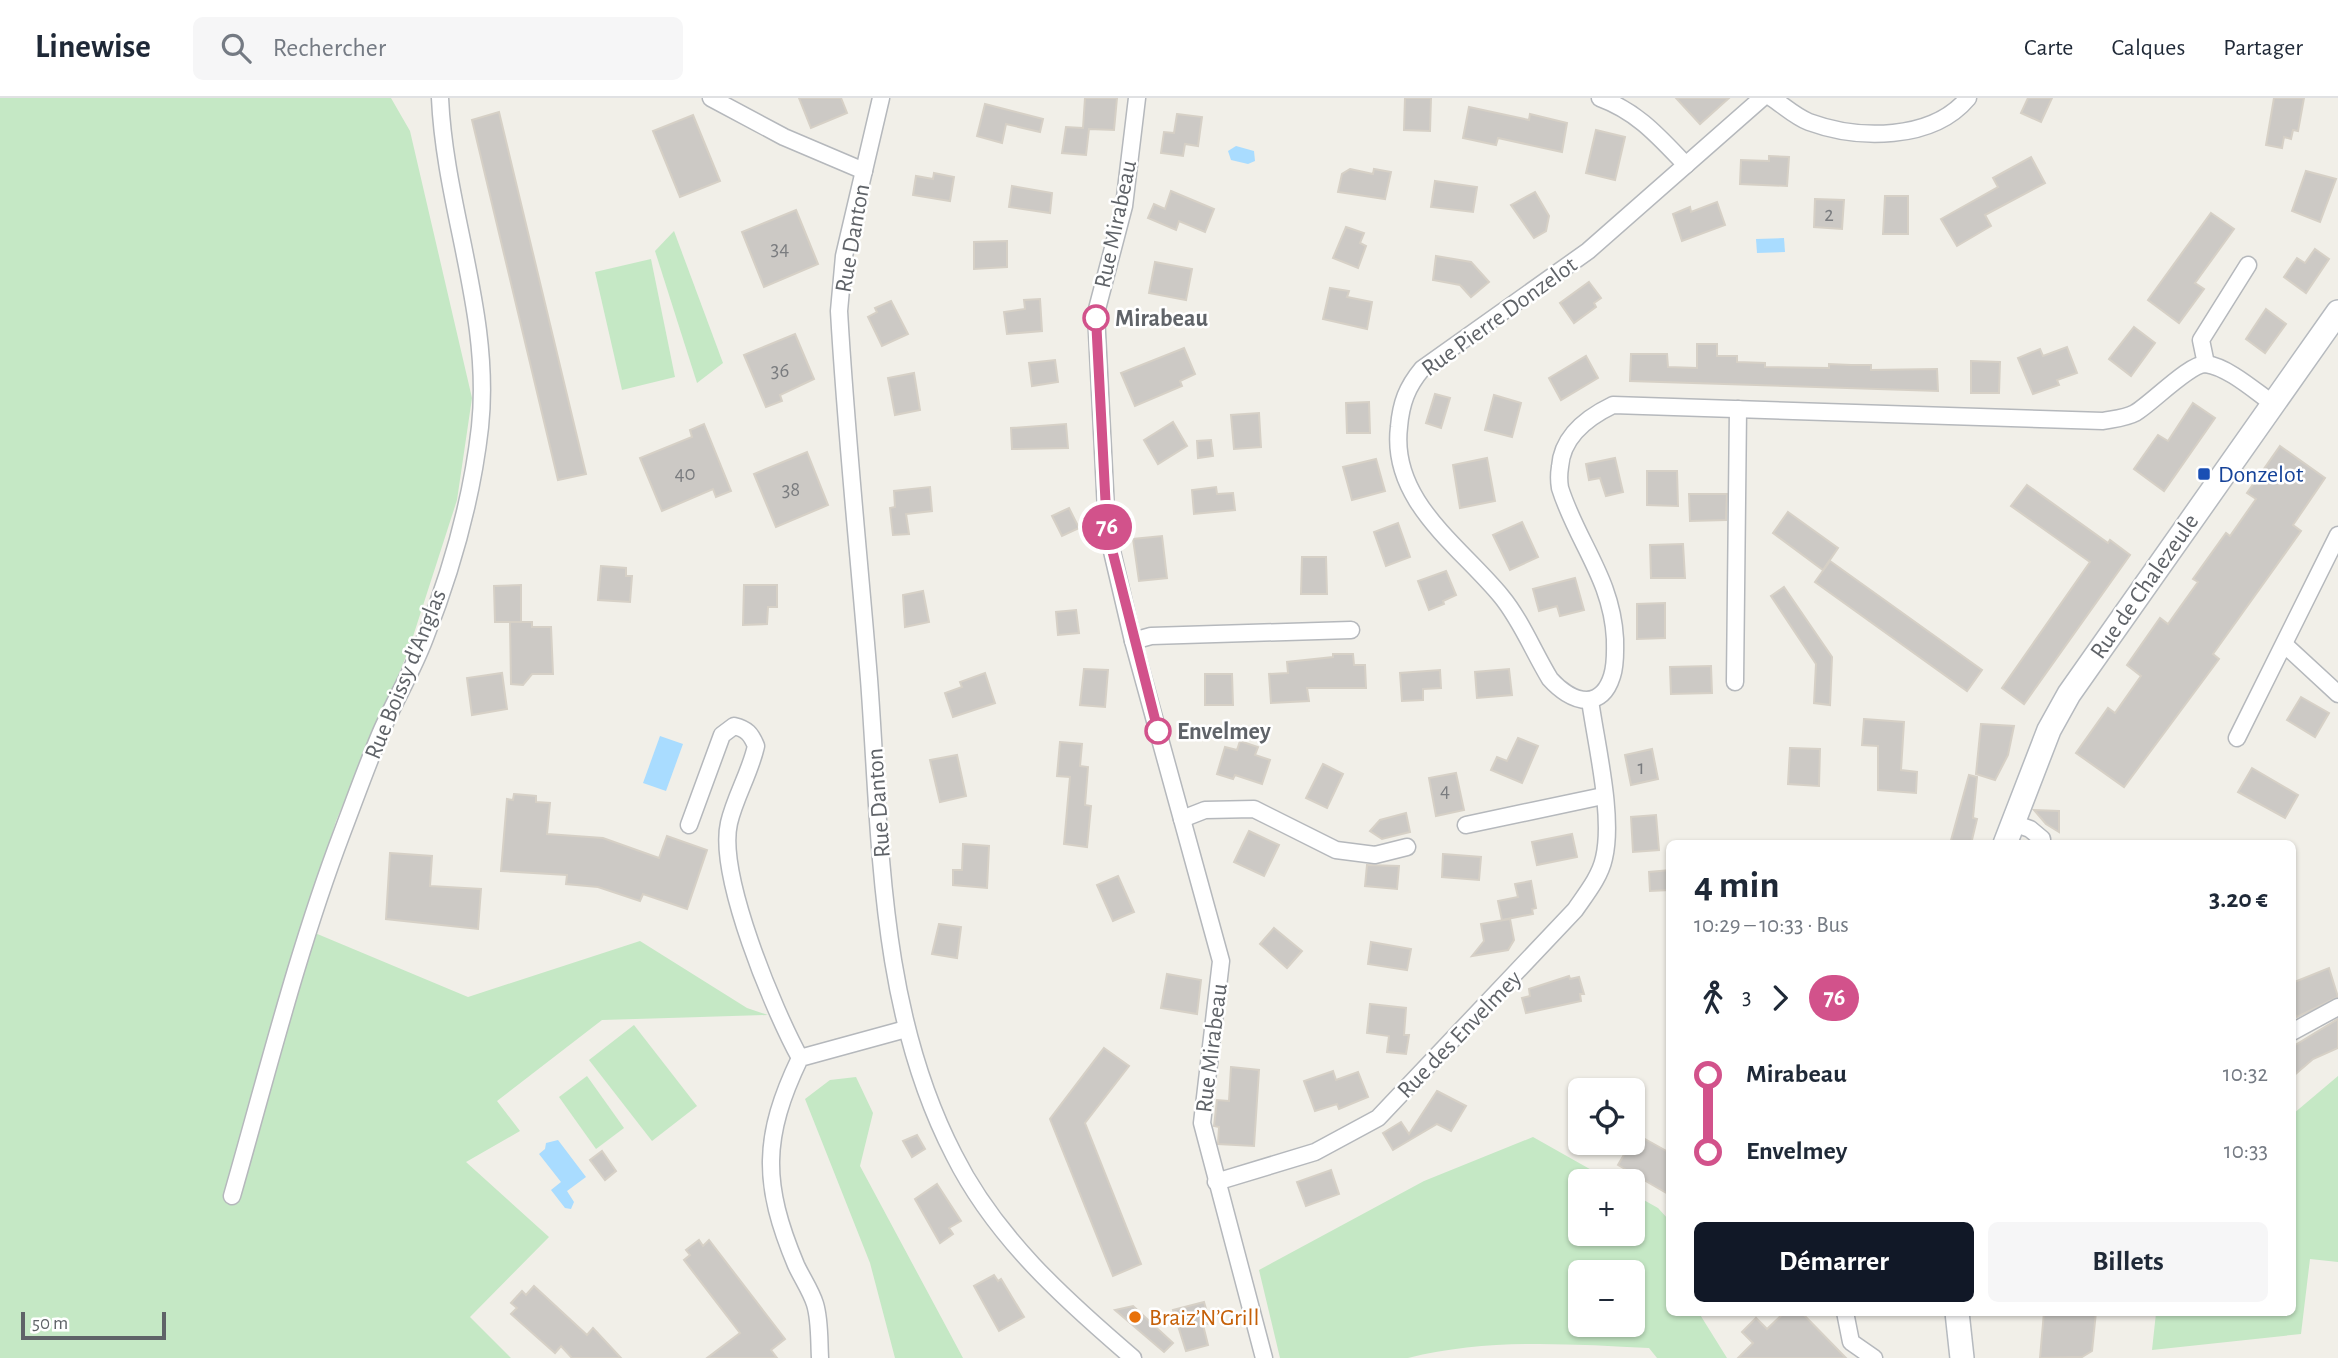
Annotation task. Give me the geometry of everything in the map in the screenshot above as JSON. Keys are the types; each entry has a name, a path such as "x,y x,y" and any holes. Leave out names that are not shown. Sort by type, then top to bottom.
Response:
{"street":[{"name":"Rue Boissy d'Anglas","path":"232,1196 294,970 382,731 425,638 464,514 480,427 481,351 477,313 446,156 440,98"},
{"name":"Rue Danton","path":"711,98 784,137 864,171"},
{"name":"Rue Danton","path":"881,98 844,256 839,311 885,896 906,1030 938,1123 955,1158 988,1211 1059,1292 1133,1358"},
{"name":"Rue Mirabeau","path":"1137,98 1124,206 1096,313 1107,530 1133,641 1221,961 1202,1122 1264,1358"},
{"path":"1600,98 1624,107 1643,119 1686,165"},
{"name":"Rue Pierre Donzelot","path":"1590,700 1580,700 1559,689 1550,680 1503,598 1416,500 1400,456 1398,434 1401,406 1409,385 1422,369 1588,251 1762,98"},
{"path":"1772,98 1807,121 1835,129 1886,134 1937,120 1968,98"},
{"path":"2206,364 2201,340 2248,265"},
{"name":"Rue de Chalezeule","path":"2009,833 2049,730 2069,694 2338,312"},
{"path":"1590,700 1603,694 1614,670 1614,620 1606,588 1560,486 1560,463 1569,440 1588,418 1614,405 2103,421 2132,415 2158,398 2193,367 2206,364 2233,377 2272,403"},
{"path":"1735,682 1738,409"},
{"path":"2237,738 2336,545"},
{"path":"1133,641 1151,636 1351,630"},
{"path":"2286,645 2338,694"},
{"name":"Rue des Envelmey","path":"1216,1182 1315,1152 1378,1118 1575,910 1604,859 1608,832 1590,700"},
{"path":"689,825 722,736 734,726 744,729 752,735 756,746 729,824 735,884 755,957 783,1027 800,1058"},
{"path":"1466,825 1603,796"},
{"path":"1182,819 1205,810 1254,810 1281,820 1336,850 1375,855 1407,847"},
{"path":"2009,833 2030,829 2042,840"},
{"path":"2296,1030 2338,1007"},
{"path":"800,1058 906,1030"},
{"path":"800,1058 779,1104 770,1147 772,1196 796,1265 816,1305 820,1358"},
{"path":"1846,1316 1851,1342 1874,1358"},
{"path":"1957,1316 1962,1358"}],"green space":[{"path":"0,98 391,98 410,131 472,398 457,500 408,652 336,821 303,928 468,997 640,941 747,1008 768,1015 602,1020 497,1101 520,1131 466,1162 549,1237 470,1317 511,1358 0,1358"},
{"path":"674,231 723,363 697,383 655,251"},
{"path":"651,259 675,377 622,390 595,272"},
{"path":"634,1025 697,1106 652,1141 589,1060"},
{"path":"587,1076 624,1128 596,1149 559,1097"},
{"path":"2338,1076 2338,1262 2310,1259 2301,1334 2152,1350 2156,1316 2296,1316 2296,1111"},
{"path":"856,1077 873,1113 860,1166 963,1358 895,1358 870,1263 805,1099 830,1080"},
{"path":"1533,1137 1590,1169 1568,1169 1568,1246 1645,1246 1645,1201 1666,1217 1666,1316 1701,1316 1727,1358 1657,1358 1649,1348 1528,1344 1468,1347 1408,1358 1280,1358 1259,1270 1424,1181"}],"water":[{"path":"1236,146 1254,151 1255,161 1248,164 1231,160 1228,151"},
{"path":"1784,238 1785,252 1757,253 1756,239"},
{"path":"660,736 683,744 666,791 643,783"},
{"path":"558,1140 586,1177 567,1191 574,1202 571,1209 565,1208 551,1190 561,1182 539,1154 545,1149 546,1143"}],"building":[{"path":"799,98 841,98 847,113 811,128"},
{"path":"1085,98 1117,98 1114,130 1089,129 1086,155 1062,153 1066,127 1083,128"},
{"path":"1405,98 1431,98 1430,131 1404,130"},
{"path":"1676,98 1729,98 1700,124"},
{"path":"2028,98 2052,98 2041,122 2021,113"},
{"path":"2274,98 2304,98 2298,131 2293,130 2291,139 2284,137 2282,148 2266,145"},
{"path":"985,104 1043,119 1040,132 1006,124 1002,143 977,136"},
{"path":"1469,107 1529,120 1530,114 1567,123 1562,152 1498,138 1496,145 1463,138"},
{"path":"499,112 586,474 558,480 472,120"},
{"path":"1177,114 1202,117 1198,146 1185,144 1183,156 1161,153 1164,132 1174,133"},
{"path":"693,115 720,181 680,197 653,131"},
{"path":"1596,130 1625,137 1615,180 1586,173"},
{"path":"1769,156 1789,157 1787,186 1740,184 1741,160 1769,161"},
{"path":"2031,157 2045,183 1985,215 1991,226 1957,246 1941,219 1998,187 1993,178"},
{"path":"1350,169 1373,174 1374,169 1391,172 1385,199 1338,192 1342,174"},
{"path":"2306,171 2336,179 2320,222 2292,211"},
{"path":"934,173 954,177 950,201 913,195 916,176 933,179"},
{"path":"1435,181 1477,187 1473,212 1431,207"},
{"path":"1012,186 1052,193 1050,213 1009,207"},
{"path":"1171,191 1214,209 1205,232 1179,221 1176,230 1148,218 1154,204 1165,209"},
{"path":"1535,192 1549,216 1546,231 1534,238 1511,205"},
{"path":"1885,196 1908,196 1908,234 1883,234"},
{"path":"1815,199 1844,200 1842,229 1814,227"},
{"path":"1717,202 1725,225 1682,241 1673,214 1690,207 1691,212"},
{"path":"796,210 818,264 764,287 742,232"},
{"path":"2211,213 2234,229 2195,283 2204,289 2179,323 2148,300"},
{"path":"1346,227 1364,233 1360,243 1366,246 1358,268 1333,258"},
{"path":"1007,241 1007,267 974,269 974,242"},
{"path":"2315,249 2329,259 2306,293 2284,277 2297,258 2305,263"},
{"path":"1436,256 1471,262 1489,282 1471,297 1460,285 1433,280"},
{"path":"1155,262 1192,269 1186,300 1149,293"},
{"path":"1589,282 1601,298 1594,303 1596,307 1574,323 1560,303"},
{"path":"1330,288 1349,291 1347,297 1372,302 1367,329 1323,319"},
{"path":"1040,299 1042,331 1007,334 1004,312 1025,309 1024,300"},
{"path":"891,301 908,334 882,346 868,317 877,312 875,308"},
{"path":"2266,309 2286,324 2265,353 2246,339"},
{"path":"2134,327 2155,343 2131,376 2109,359"},
{"path":"795,334 814,379 780,395 782,401 766,407 744,355"},
{"path":"1697,344 1717,344 1717,356 1737,356 1737,362 1765,363 1765,367 1829,368 1829,364 1871,365 1871,370 1937,369 1938,391 1630,381 1631,354 1667,354 1668,367 1697,368"},
{"path":"2067,347 2077,373 2057,380 2059,385 2033,394 2018,358 2040,349 2043,356"},
{"path":"1184,348 1195,374 1180,381 1182,386 1135,406 1121,373"},
{"path":"1586,356 1598,378 1561,400 1549,378"},
{"path":"1055,360 1058,382 1032,386 1029,363"},
{"path":"1971,361 2000,362 1999,393 1971,393"},
{"path":"914,373 920,410 895,415 888,378"},
{"path":"1435,394 1450,398 1441,428 1426,423"},
{"path":"1494,395 1521,403 1512,437 1485,430"},
{"path":"1369,402 1370,433 1347,433 1346,403"},
{"path":"2193,403 2215,418 2164,491 2134,469 2158,435 2168,441"},
{"path":"1259,413 1261,447 1234,449 1231,415"},
{"path":"1173,422 1187,446 1158,464 1144,440"},
{"path":"704,424 731,491 716,497 713,489 662,511 640,458 692,437 690,430"},
{"path":"1066,424 1068,448 1012,449 1011,428"},
{"path":"1211,440 1213,456 1198,458 1197,441"},
{"path":"2280,446 2325,478 2293,525 2301,531 2213,654 2219,659 2124,787 2076,753 2108,708 2115,713 2141,676 2127,665 2160,618 2168,624 2198,582 2193,579 2226,533 2230,536 2256,499 2247,493"},
{"path":"807,452 828,505 776,527 754,474"},
{"path":"1487,458 1495,501 1460,508 1453,465"},
{"path":"1615,458 1623,492 1606,496 1600,478 1589,480 1586,464"},
{"path":"1376,459 1385,491 1352,500 1343,467"},
{"path":"1647,471 1677,471 1678,506 1647,505"},
{"path":"2027,485 2108,543 2110,540 2130,555 2024,704 2002,688 2090,562 2011,506"},
{"path":"930,487 932,511 906,514 909,534 893,535 890,508 895,507 894,491"},
{"path":"1216,487 1217,494 1233,493 1235,510 1194,514 1192,490"},
{"path":"1689,494 1727,494 1726,520 1690,521"},
{"path":"1069,508 1079,528 1062,536 1052,516"},
{"path":"1788,512 1838,548 1823,570 1773,533"},
{"path":"1522,522 1538,557 1510,570 1493,535"},
{"path":"1398,523 1410,557 1386,566 1374,532"},
{"path":"1162,536 1167,578 1139,581 1133,539"},
{"path":"1683,544 1685,578 1651,578 1650,545"},
{"path":"1302,557 1326,557 1327,594 1301,594"},
{"path":"1830,561 1982,670 1967,691 1815,582"},
{"path":"601,566 626,568 626,576 632,576 630,602 598,600"},
{"path":"1446,571 1456,595 1429,610 1418,581"},
{"path":"1575,578 1584,610 1560,616 1557,606 1539,611 1533,589"},
{"path":"521,585 521,622 495,622 494,586"},
{"path":"744,585 777,585 777,607 768,607 767,624 743,625"},
{"path":"1784,587 1832,657 1830,705 1814,703 1816,664 1771,596"},
{"path":"923,591 929,622 905,627 903,595"},
{"path":"1665,603 1665,638 1637,639 1637,604"},
{"path":"1076,610 1079,633 1058,635 1056,612"},
{"path":"510,622 532,622 532,627 551,627 553,674 532,674 523,685 511,684"},
{"path":"1333,654 1353,654 1354,665 1365,665 1366,688 1307,688 1309,701 1271,703 1269,674 1288,673 1287,662 1333,657"},
{"path":"1711,666 1712,693 1671,694 1670,667"},
{"path":"1084,669 1108,670 1105,707 1080,705"},
{"path":"1509,669 1512,695 1477,698 1475,672"},
{"path":"1440,670 1441,688 1423,689 1423,700 1402,701 1400,673"},
{"path":"502,673 507,709 472,715 467,678"},
{"path":"985,673 995,703 953,717 945,693 962,687 960,682"},
{"path":"1205,674 1232,674 1233,705 1205,705"},
{"path":"2301,697 2329,713 2315,737 2287,720"},
{"path":"1864,719 1904,722 1901,770 1917,772 1916,793 1878,790 1878,746 1862,745"},
{"path":"1981,724 2014,726 2008,755 1995,780 1976,774"},
{"path":"1518,738 1538,746 1522,783 1491,770 1497,757 1507,761"},
{"path":"1240,741 1258,747 1255,755 1270,760 1262,784 1235,775 1233,779 1217,774 1225,747 1237,750"},
{"path":"1060,742 1082,744 1080,766 1088,767 1085,805 1091,806 1087,847 1064,844 1070,777 1057,776"},
{"path":"1790,748 1820,749 1819,786 1788,784"},
{"path":"1652,749 1658,779 1631,785 1625,755"},
{"path":"957,755 966,796 940,802 930,760"},
{"path":"1323,764 1343,774 1327,808 1306,798"},
{"path":"2252,768 2298,795 2285,818 2238,792"},
{"path":"1456,773 1464,810 1436,816 1429,778"},
{"path":"1969,775 1977,777 1973,818 1977,819 1972,840 1951,840"},
{"path":"514,794 536,796 536,802 550,803 547,834 603,838 659,858 667,836 707,850 687,909 643,894 640,901 598,887 566,884 567,875 501,871 507,799 513,800"},
{"path":"2034,810 2059,811 2059,832 2046,824"},
{"path":"1406,813 1410,832 1382,839 1370,831 1380,820"},
{"path":"1656,815 1659,850 1633,852 1631,817"},
{"path":"1249,831 1279,845 1264,876 1234,862"},
{"path":"1572,834 1577,857 1537,865 1532,842"},
{"path":"963,844 989,846 987,888 953,885 953,870 962,870"},
{"path":"390,853 432,856 430,886 481,889 478,929 386,919"},
{"path":"1443,854 1481,857 1479,880 1442,877"},
{"path":"1367,865 1399,866 1397,889 1365,886"},
{"path":"1666,870 1666,890 1650,891 1649,872"},
{"path":"1118,876 1134,912 1113,921 1097,885"},
{"path":"1531,881 1536,908 1532,909 1533,914 1502,920 1498,901 1518,897 1515,884"},
{"path":"1510,919 1514,940 1508,950 1472,956 1484,941 1481,924"},
{"path":"939,924 961,927 957,958 932,954"},
{"path":"1274,928 1302,951 1287,968 1260,944"},
{"path":"1371,942 1411,949 1407,970 1368,964"},
{"path":"2329,968 2338,997 2297,1017 2296,981"},
{"path":"1167,974 1201,980 1197,1014 1161,1008"},
{"path":"1569,976 1570,979 1579,977 1584,994 1580,994 1581,1001 1526,1013 1522,998 1530,996 1529,989"},
{"path":"1370,1004 1406,1008 1404,1035 1409,1035 1406,1054 1387,1052 1389,1036 1367,1033"},
{"path":"2338,1019 2338,1048 2313,1059 2296,1074 2296,1045"},
{"path":"1104,1048 1129,1066 1085,1123 1141,1264 1113,1276 1050,1119"},
{"path":"1231,1067 1259,1070 1254,1146 1218,1144 1219,1127 1214,1126 1217,1100 1229,1101"},
{"path":"1333,1071 1336,1080 1358,1072 1368,1097 1339,1109 1337,1104 1315,1111 1304,1081"},
{"path":"1437,1091 1466,1106 1451,1131 1437,1124 1393,1150 1383,1133 1401,1122 1409,1134"},
{"path":"917,1135 925,1149 912,1157 903,1141"},
{"path":"1645,1139 1666,1151 1666,1193 1645,1181 1645,1169 1625,1169 1618,1165 1624,1155 1645,1155"},
{"path":"602,1151 616,1171 605,1180 590,1160"},
{"path":"1331,1170 1339,1194 1306,1206 1297,1182"},
{"path":"937,1184 961,1221 949,1228 953,1234 940,1243 915,1199"},
{"path":"699,1240 703,1246 709,1240 785,1339 771,1350 777,1358 707,1358 740,1333 684,1260 690,1255 686,1250"},
{"path":"994,1275 998,1281 1001,1279 1024,1317 999,1331 974,1286"},
{"path":"534,1286 587,1335 593,1328 621,1358 572,1358 561,1346 555,1353 511,1314 517,1308 511,1303 522,1291 526,1295"},
{"path":"1204,1302 1210,1323 1203,1325 1208,1345 1186,1351 1173,1310"},
{"path":"1133,1306 1173,1343 1164,1352 1115,1310"},
{"path":"1781,1316 1805,1316 1846,1358 1738,1358 1753,1343 1742,1332 1756,1318 1767,1329"},
{"path":"2044,1316 2096,1316 2092,1351 2082,1357 2040,1358"}],"bus line":[{"name":"76","path":"1096,318 1107,530 1158,731"}],"place":[{"name":"Mirabeau","path":"1096,318"},
{"name":"Donzelot","path":"2204,474"},
{"name":"Envelmey","path":"1158,731"},
{"name":"Braiz’N’Grill","path":"1135,1317"}]}
